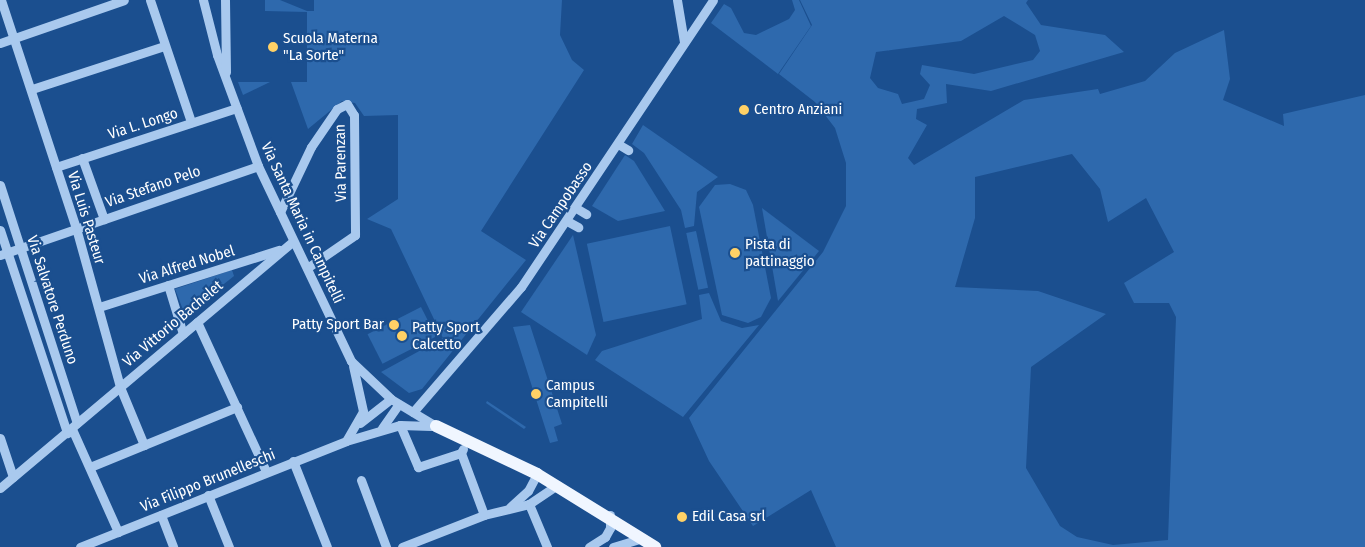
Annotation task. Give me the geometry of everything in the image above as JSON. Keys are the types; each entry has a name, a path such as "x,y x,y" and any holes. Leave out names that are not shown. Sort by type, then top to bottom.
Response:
{"main road":[{"path":"436,426 557,485 610,515 655,547"}],"street":[{"name":"Via Luis Pasteur","path":"2,0 76,228 120,387 144,444"},
{"path":"0,43 124,0"},
{"path":"150,0 191,122"},
{"name":"Via Santa Maria in Campitelli","path":"203,0 226,78 258,166 292,242 307,268 351,361 395,401 436,426"},
{"path":"225,0 226,78"},
{"path":"677,0 684,42"},
{"name":"Via Campobasso","path":"413,412 521,287 576,208 713,0"},
{"path":"32,89 164,46"},
{"name":"Via Parenzan","path":"280,212 322,131 336,109 347,104 354,115 355,235 307,268"},
{"name":"Via L. Longo","path":"56,167 237,108"},
{"path":"618,144 628,150"},
{"name":"Via Luis Pasteur","path":"82,158 104,218"},
{"name":"Via Stefano Pelo","path":"4,254 258,166"},
{"name":"Via Salvatore Perduno","path":"0,185 20,247 72,428"},
{"path":"576,208 586,214"},
{"path":"567,221 578,228"},
{"name":"Via Salvatore Perduno","path":"0,230 4,254 72,428"},
{"name":"Via Vittorio Bachelet","path":"0,488 292,242"},
{"name":"Via Alfred Nobel","path":"99,307 284,249"},
{"path":"168,285 183,334"},
{"path":"197,322 266,471"},
{"path":"351,361 362,398 360,423"},
{"path":"346,441 360,423 395,401"},
{"name":"Via Filippo Brunelleschi","path":"375,433 388,425 395,401"},
{"path":"90,467 237,408"},
{"path":"400,425 418,467 461,453 468,440"},
{"name":"Via Filippo Brunelleschi","path":"80,547 102,543 118,532 208,494 346,441 400,425 436,426"},
{"path":"72,428 118,532"},
{"path":"0,438 13,477"},
{"path":"461,453 484,515"},
{"path":"293,461 327,547"},
{"path":"510,507 528,492 537,474"},
{"path":"361,480 386,547"},
{"path":"402,547 484,515 510,507 530,504 557,485"},
{"path":"208,494 229,547"},
{"path":"530,504 547,547"},
{"path":"161,515 173,547"},
{"path":"589,547 605,537 610,528 610,515"},
{"path":"613,547 643,538"}],"shaded area":[{"path":"265,0 280,0 307,11 314,11 314,0 562,0 560,35 572,60 584,70 481,231 526,260 422,389 409,393 381,372 443,338 391,229 367,219 398,199 398,115 364,116 355,103 342,101 308,129 291,82 307,82 307,12 265,11"},
{"path":"792,0 799,0 811,26 778,74 711,23 724,4 731,8 744,33 756,35 789,19 795,10"},
{"path":"800,0 1028,0 1026,3 1041,25 1105,35 1124,52 991,91 946,84 947,103 917,109 916,119 927,125 908,158 914,165 1024,100 1098,89 1100,94 1145,81 1175,53 1224,30 1230,79 1223,100 1284,126 1283,114 1365,95 1365,547 836,547 811,490 753,526 709,461 689,418 823,252 846,206 846,163 835,128 815,102 779,74 812,25","holes":["1004,16 1035,35 1040,51 1033,60 974,74 922,65 920,74 930,85 924,99 902,104 898,94 878,88 870,78 876,52 961,41","1072,154 1100,189 1108,222 1146,198 1174,252 1124,283 1134,303 1169,303 1176,317 1168,540 1113,545 1077,537 1060,526 1026,468 1031,367 1106,314 1038,291 955,287 975,218 975,177"]},
{"path":"238,82 270,82 243,95"},
{"path":"643,125 718,177 697,192 694,226 685,228 681,210 644,153 632,144"},
{"path":"625,155 634,161 665,211 618,221 592,206"},
{"name":"Pista di pattinaggio","path":"730,184 746,190 753,205 771,298 761,317 748,323 722,315 699,207 715,185"},
{"path":"762,208 819,251 778,301"},
{"path":"670,226 687,304 603,322 587,244"},
{"path":"696,231 708,288 698,290 686,233"},
{"path":"573,235 596,335 587,355 521,312"},
{"path":"232,270 234,276 185,315 175,289"},
{"path":"709,293 721,321 742,328 759,325 683,417 595,360 602,351 702,319 699,295"},
{"name":"Patty Sport Calcetto","path":"421,307 436,336 383,364 368,334"},
{"path":"530,325 562,424 554,427 558,441 550,443 513,327"},
{"path":"487,401 526,427 524,429 486,403"}],"place":[{"name":"Scuola Materna \"La Sorte\"","path":"273,47"},
{"name":"Centro Anziani","path":"744,110"},
{"name":"Pista di pattinaggio","path":"735,253"},
{"name":"Patty Sport Bar","path":"394,325"},
{"name":"Patty Sport Calcetto","path":"402,336"},
{"name":"Campus Campitelli","path":"536,394"},
{"name":"Edil Casa srl","path":"682,517"}]}
